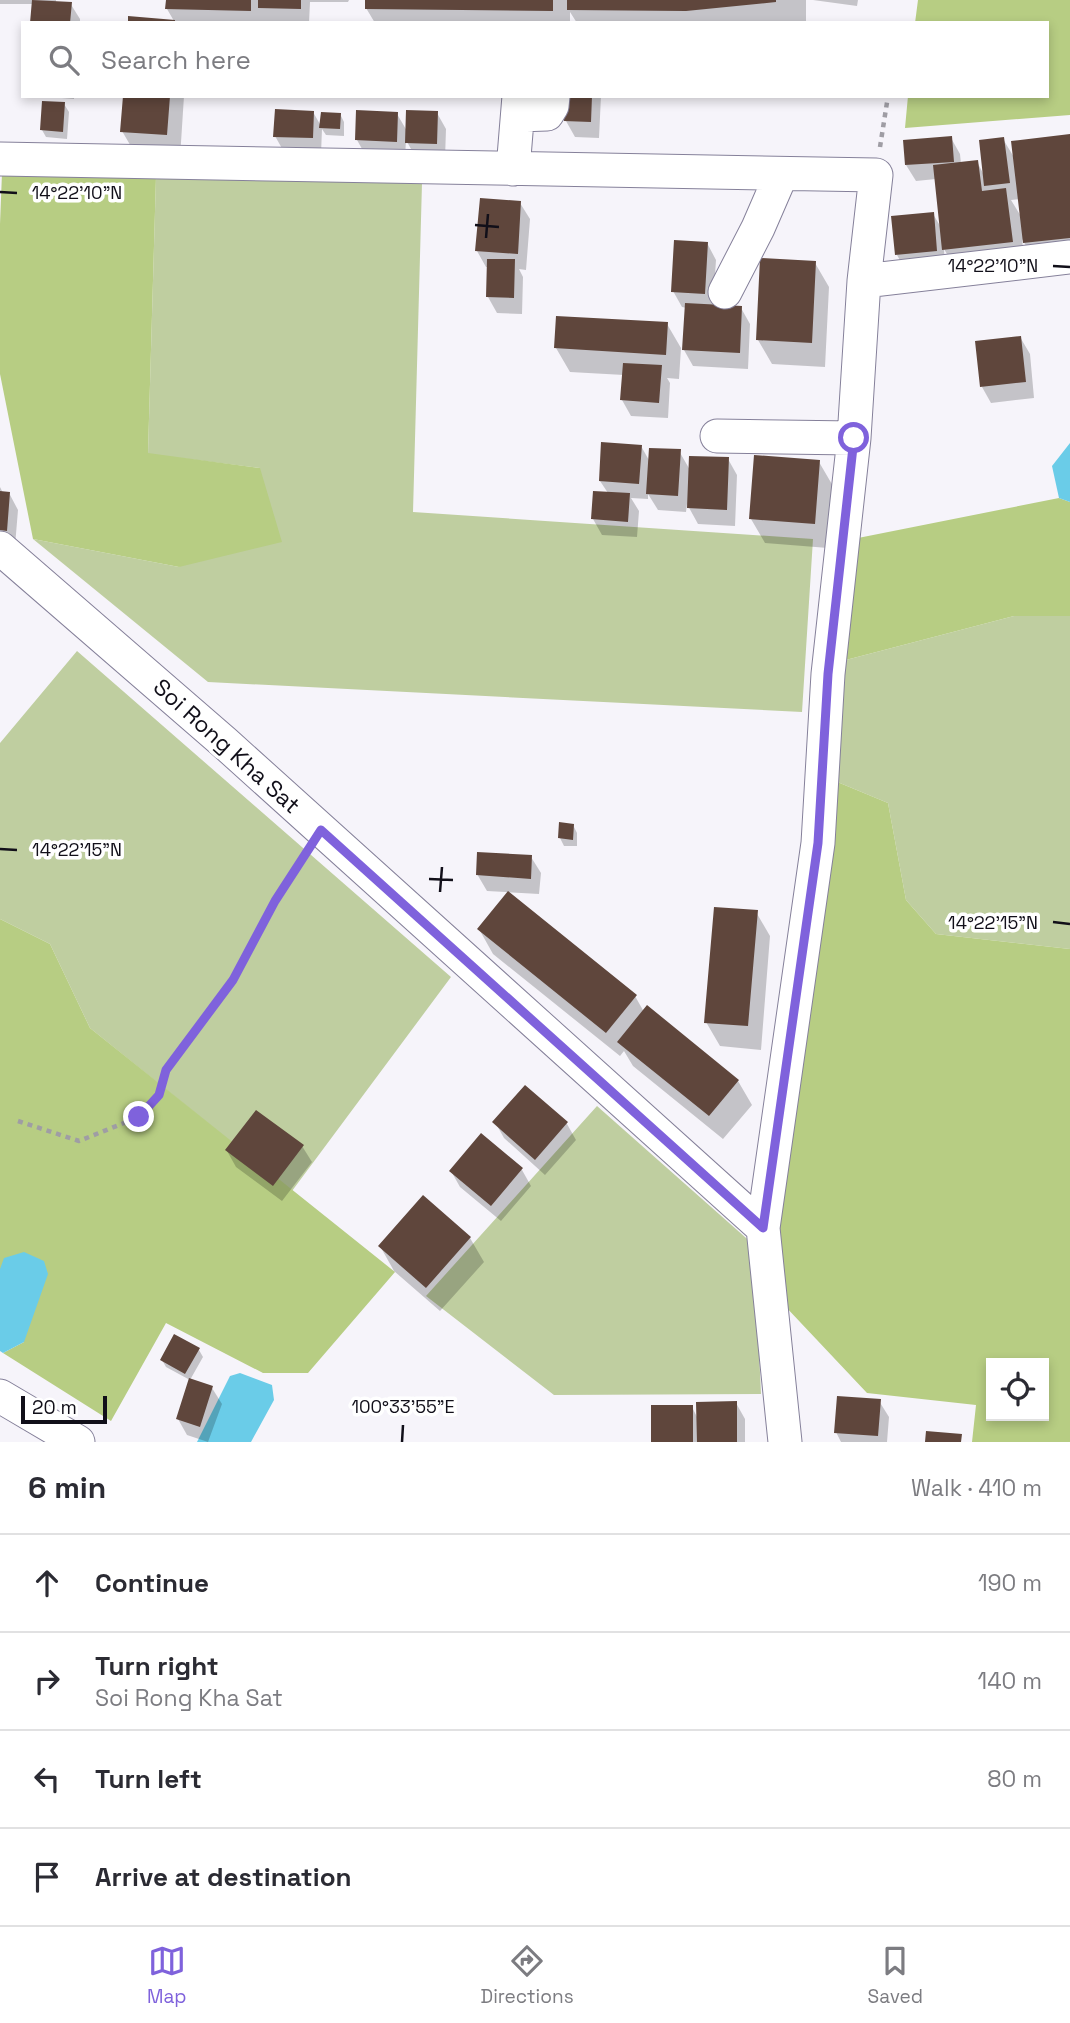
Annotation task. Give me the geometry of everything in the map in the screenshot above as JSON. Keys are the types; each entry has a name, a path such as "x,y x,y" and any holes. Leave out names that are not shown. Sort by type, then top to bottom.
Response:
{"street":[{"path":"513,169 519,105 547,114 553,98"},
{"path":"0,159 876,176 864,281 854,438 828,674 818,843 763,1228 785,1442"},
{"path":"725,292 758,228 781,174"},
{"path":"864,281 1070,257"},
{"path":"717,436 854,438"},
{"name":"Soi Rong Kha Sat","path":"0,548 225,743 763,1228"},
{"path":"0,1396 78,1442"}],"path":[{"path":"876,176 888,98"},
{"path":"18,1121 79,1141 139,1117 159,1095 166,1070 233,980 275,901 321,830"}],"green space":[{"path":"918,0 1070,0 1070,115 905,128 908,98 1049,98 1049,21 915,21"},
{"path":"2,173 156,177 148,453 260,468 282,542 179,567 33,539 0,374"},
{"path":"156,177 422,183 413,512 813,539 802,712 208,682 33,539 179,567 260,468 148,454"},
{"path":"1059,498 1070,502 1070,616 1014,616 842,661 848,540"},
{"path":"1014,616 1070,616 1070,949 936,934 906,900 888,803 835,781 842,661"},
{"path":"77,651 451,977 292,1191 90,1028 50,944 0,919 0,743"},
{"path":"835,781 888,803 906,900 936,934 1070,949 1070,1442 972,1442 976,1405 867,1393 784,1305 779,1234"},
{"path":"0,919 50,944 90,1028 395,1272 308,1373 263,1373 166,1323 111,1421 3,1353 24,1342 0,1269"},
{"path":"597,1106 754,1245 761,1394 554,1395 426,1296"}],"water":[{"path":"1070,443 1070,502 1059,498 1052,466"},
{"path":"24,1252 44,1261 48,1274 24,1342 3,1353 0,1351 0,1269 4,1258"},
{"path":"240,1373 272,1385 274,1400 251,1442 197,1442 230,1376"}],"building":[{"path":"32,0 72,2 70,21 30,21"},
{"path":"166,0 251,0 251,11 165,9"},
{"path":"258,0 301,0 301,9 258,8"},
{"path":"365,0 553,0 553,11 365,9"},
{"path":"567,0 776,2 686,11 567,10"},
{"path":"128,16 175,20 175,21 128,21"},
{"path":"123,98 170,98 167,135 120,132"},
{"path":"565,98 592,98 591,122 564,121"},
{"path":"42,101 65,102 63,132 40,130"},
{"path":"275,109 314,111 313,138 273,137"},
{"path":"356,110 398,112 397,142 355,140"},
{"path":"406,110 438,111 437,144 405,143"},
{"path":"321,112 341,113 340,129 319,128"},
{"path":"1070,134 1070,238 1023,243 1011,141"},
{"path":"952,136 954,162 905,165 903,140"},
{"path":"1004,137 1010,183 984,186 979,140"},
{"path":"978,160 982,191 1006,188 1013,242 942,250 933,165"},
{"path":"480,198 521,201 518,254 475,251"},
{"path":"934,212 937,251 895,255 891,216"},
{"path":"674,240 708,242 705,294 671,292"},
{"path":"760,258 816,261 812,343 756,340"},
{"path":"487,259 515,259 514,298 486,297"},
{"path":"685,303 742,306 740,353 682,350"},
{"path":"556,316 668,322 666,355 554,348"},
{"path":"1021,336 1026,382 980,387 975,341"},
{"path":"623,363 662,365 659,403 620,400"},
{"path":"601,442 642,445 639,484 599,481"},
{"path":"649,448 681,449 678,496 646,494"},
{"path":"754,455 820,460 815,524 749,519"},
{"path":"689,456 729,457 727,510 687,508"},
{"path":"0,491 10,492 7,531 0,530"},
{"path":"593,491 630,493 628,522 591,519"},
{"path":"559,822 574,824 573,840 558,838"},
{"path":"477,852 532,855 531,879 476,875"},
{"path":"508,891 637,995 606,1033 477,929"},
{"path":"714,907 758,910 748,1026 704,1023"},
{"path":"647,1005 739,1080 709,1116 617,1042"},
{"path":"525,1085 568,1122 535,1160 492,1122"},
{"path":"256,1110 304,1145 273,1186 225,1150"},
{"path":"481,1133 523,1168 491,1206 449,1171"},
{"path":"423,1195 471,1237 426,1288 378,1246"},
{"path":"174,1334 200,1348 185,1374 160,1360"},
{"path":"189,1378 213,1386 200,1427 176,1419"},
{"path":"837,1396 881,1399 878,1436 834,1433"},
{"path":"737,1401 737,1442 697,1442 696,1402"},
{"path":"651,1405 693,1405 693,1442 651,1442"},
{"path":"926,1431 962,1434 961,1442 925,1442"}],"route":[{"path":"139,1117 159,1095 166,1070 233,980 275,901 321,830 763,1228 818,843 828,674 854,438"}]}
